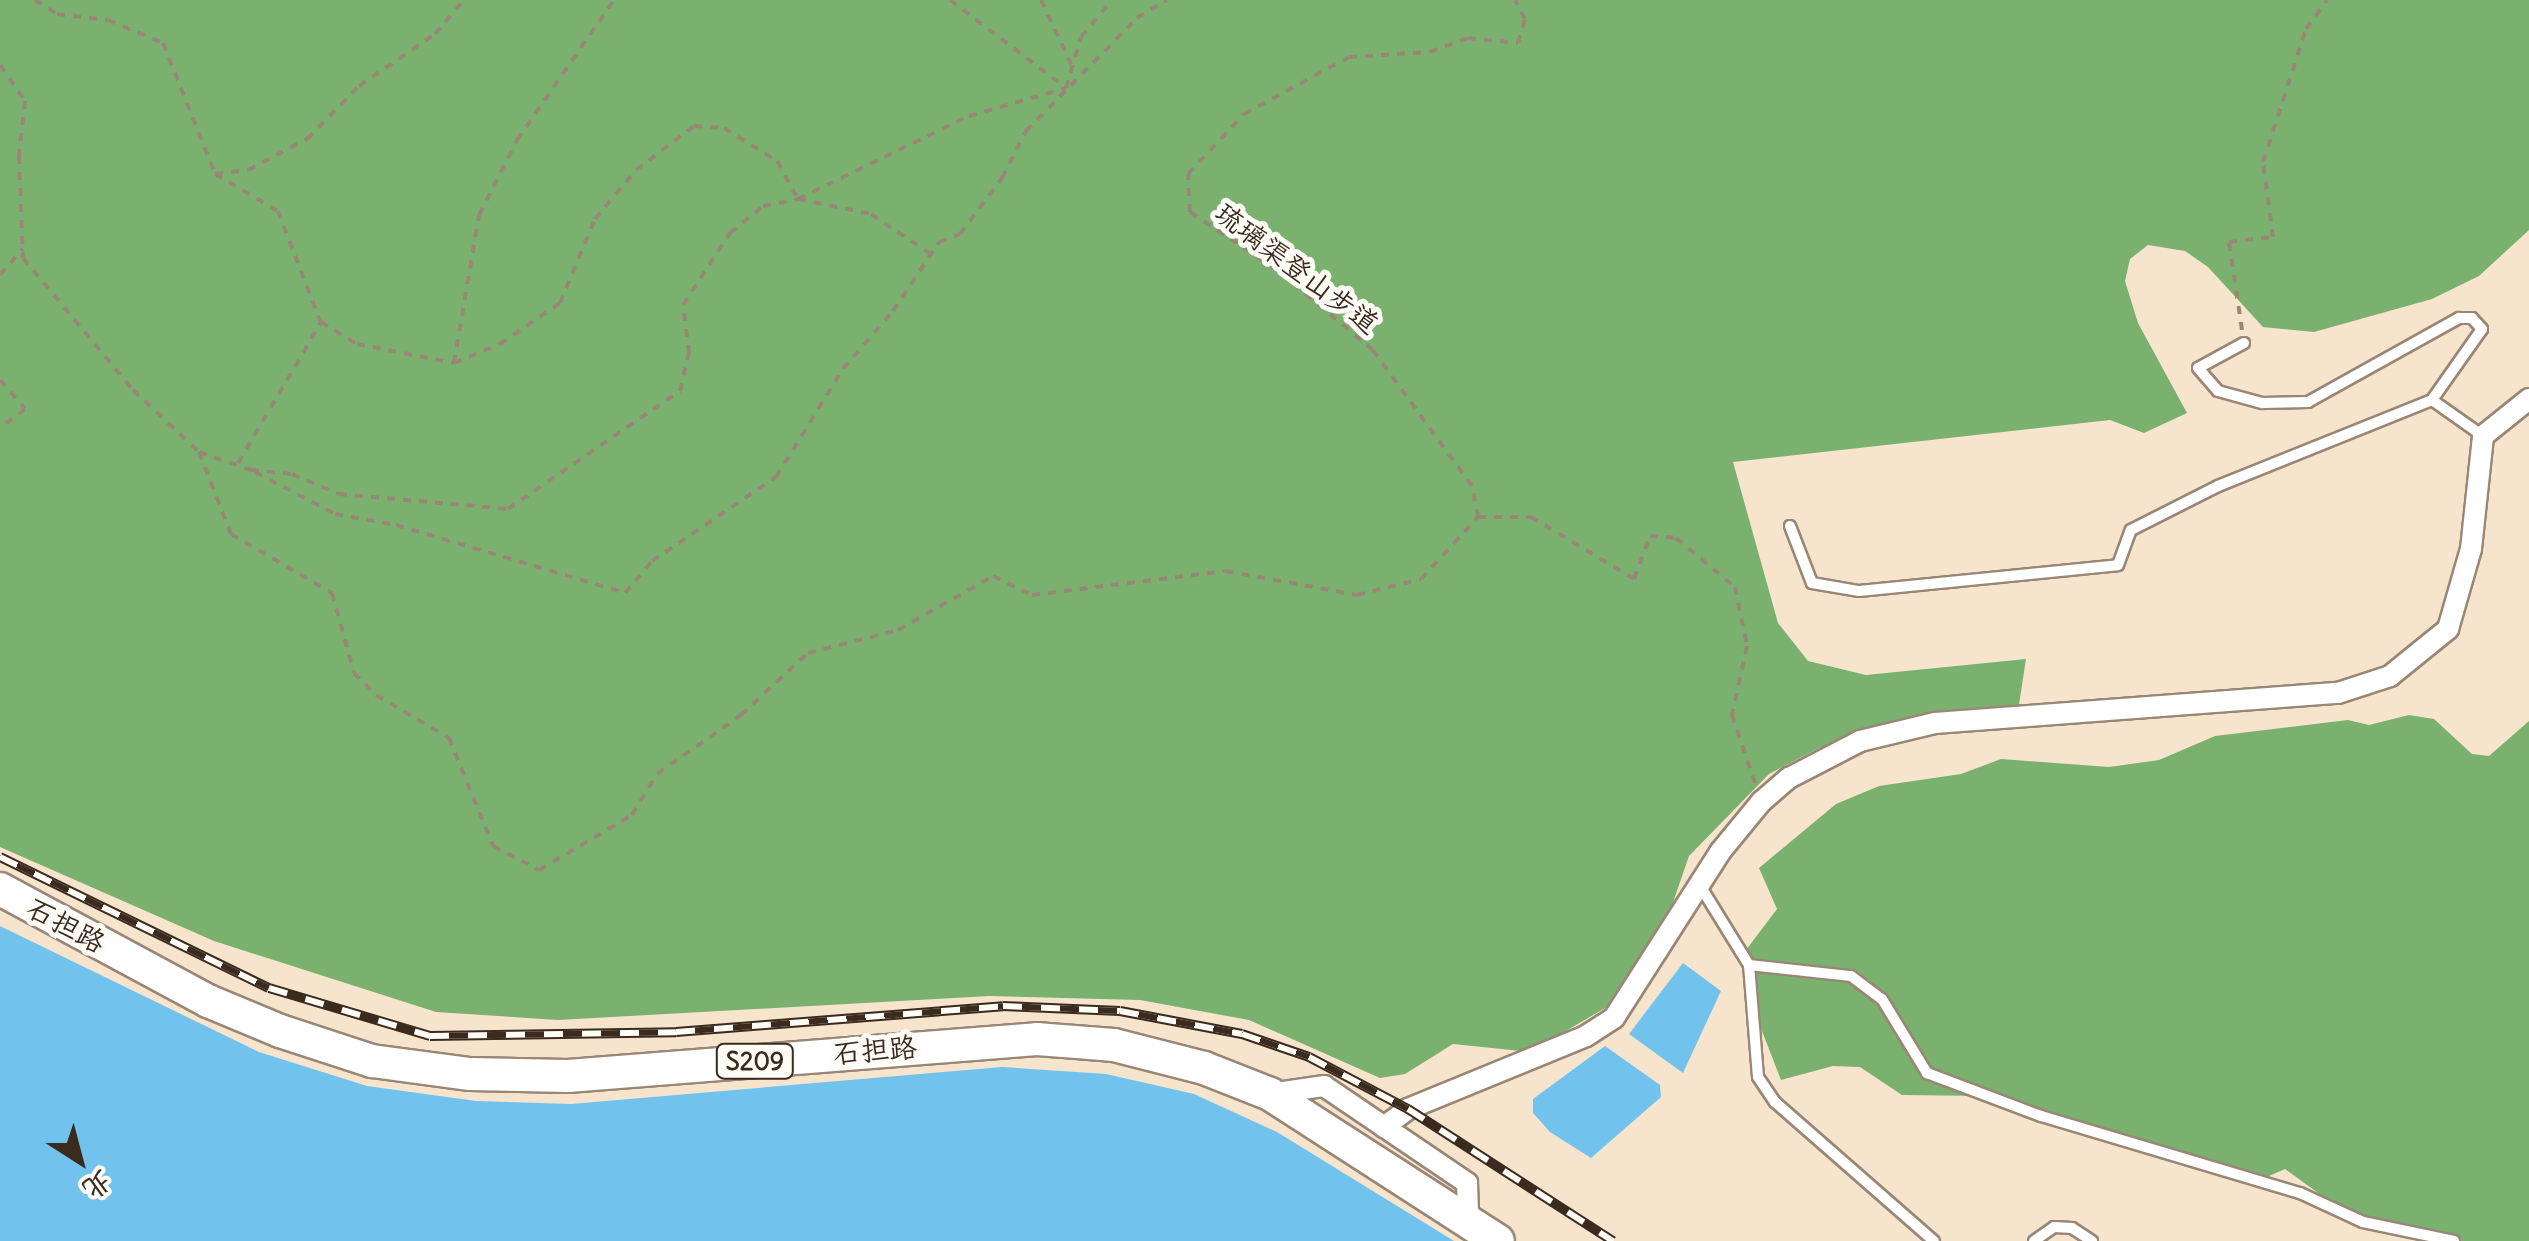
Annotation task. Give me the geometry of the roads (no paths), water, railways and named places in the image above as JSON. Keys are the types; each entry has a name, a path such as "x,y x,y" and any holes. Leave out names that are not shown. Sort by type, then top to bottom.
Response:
{"main road":[{"name":"石担路","path":"0,890 208,1000 372,1060 470,1074 568,1076 1038,1039 1114,1045 1204,1068 1270,1094 1498,1241"}],"street":[{"path":"1384,1127 1408,1109 1586,1036 1614,1018 1699,884 1761,802 1789,778 1860,742 1935,723 2338,693 2390,676 2448,629 2471,549 2484,436 2529,399"},
{"path":"1270,1094 1324,1086 1467,1183 1468,1220"}],"lane":[{"path":"1790,526 1812,584 1859,590 2118,565 2131,530 2218,486 2432,400 2482,329 2472,318 2459,318 2308,402 2262,403 2218,391 2198,368 2244,343"},
{"path":"2432,400 2484,436"},
{"path":"1699,884 1749,965 1758,1077 1775,1102 1934,1241"},
{"path":"1749,965 1852,976 1882,999 1927,1073 2041,1116 2300,1194 2362,1222 2454,1241"},
{"path":"2034,1241 2054,1227 2072,1228 2092,1241"}],"water":[{"path":"0,926 259,1052 367,1086 476,1101 571,1104 1002,1067 1106,1074 1194,1094 1277,1132 1454,1241 0,1241"},
{"path":"1683,963 1721,991 1683,1073 1629,1034"},
{"path":"1605,1046 1660,1085 1661,1097 1591,1158 1550,1132 1533,1113 1533,1099"}],"railway":[{"path":"0,857 269,988 430,1036 676,1032 1003,1006 1120,1011 1242,1034 1309,1057 1408,1109 1613,1241"}]}
